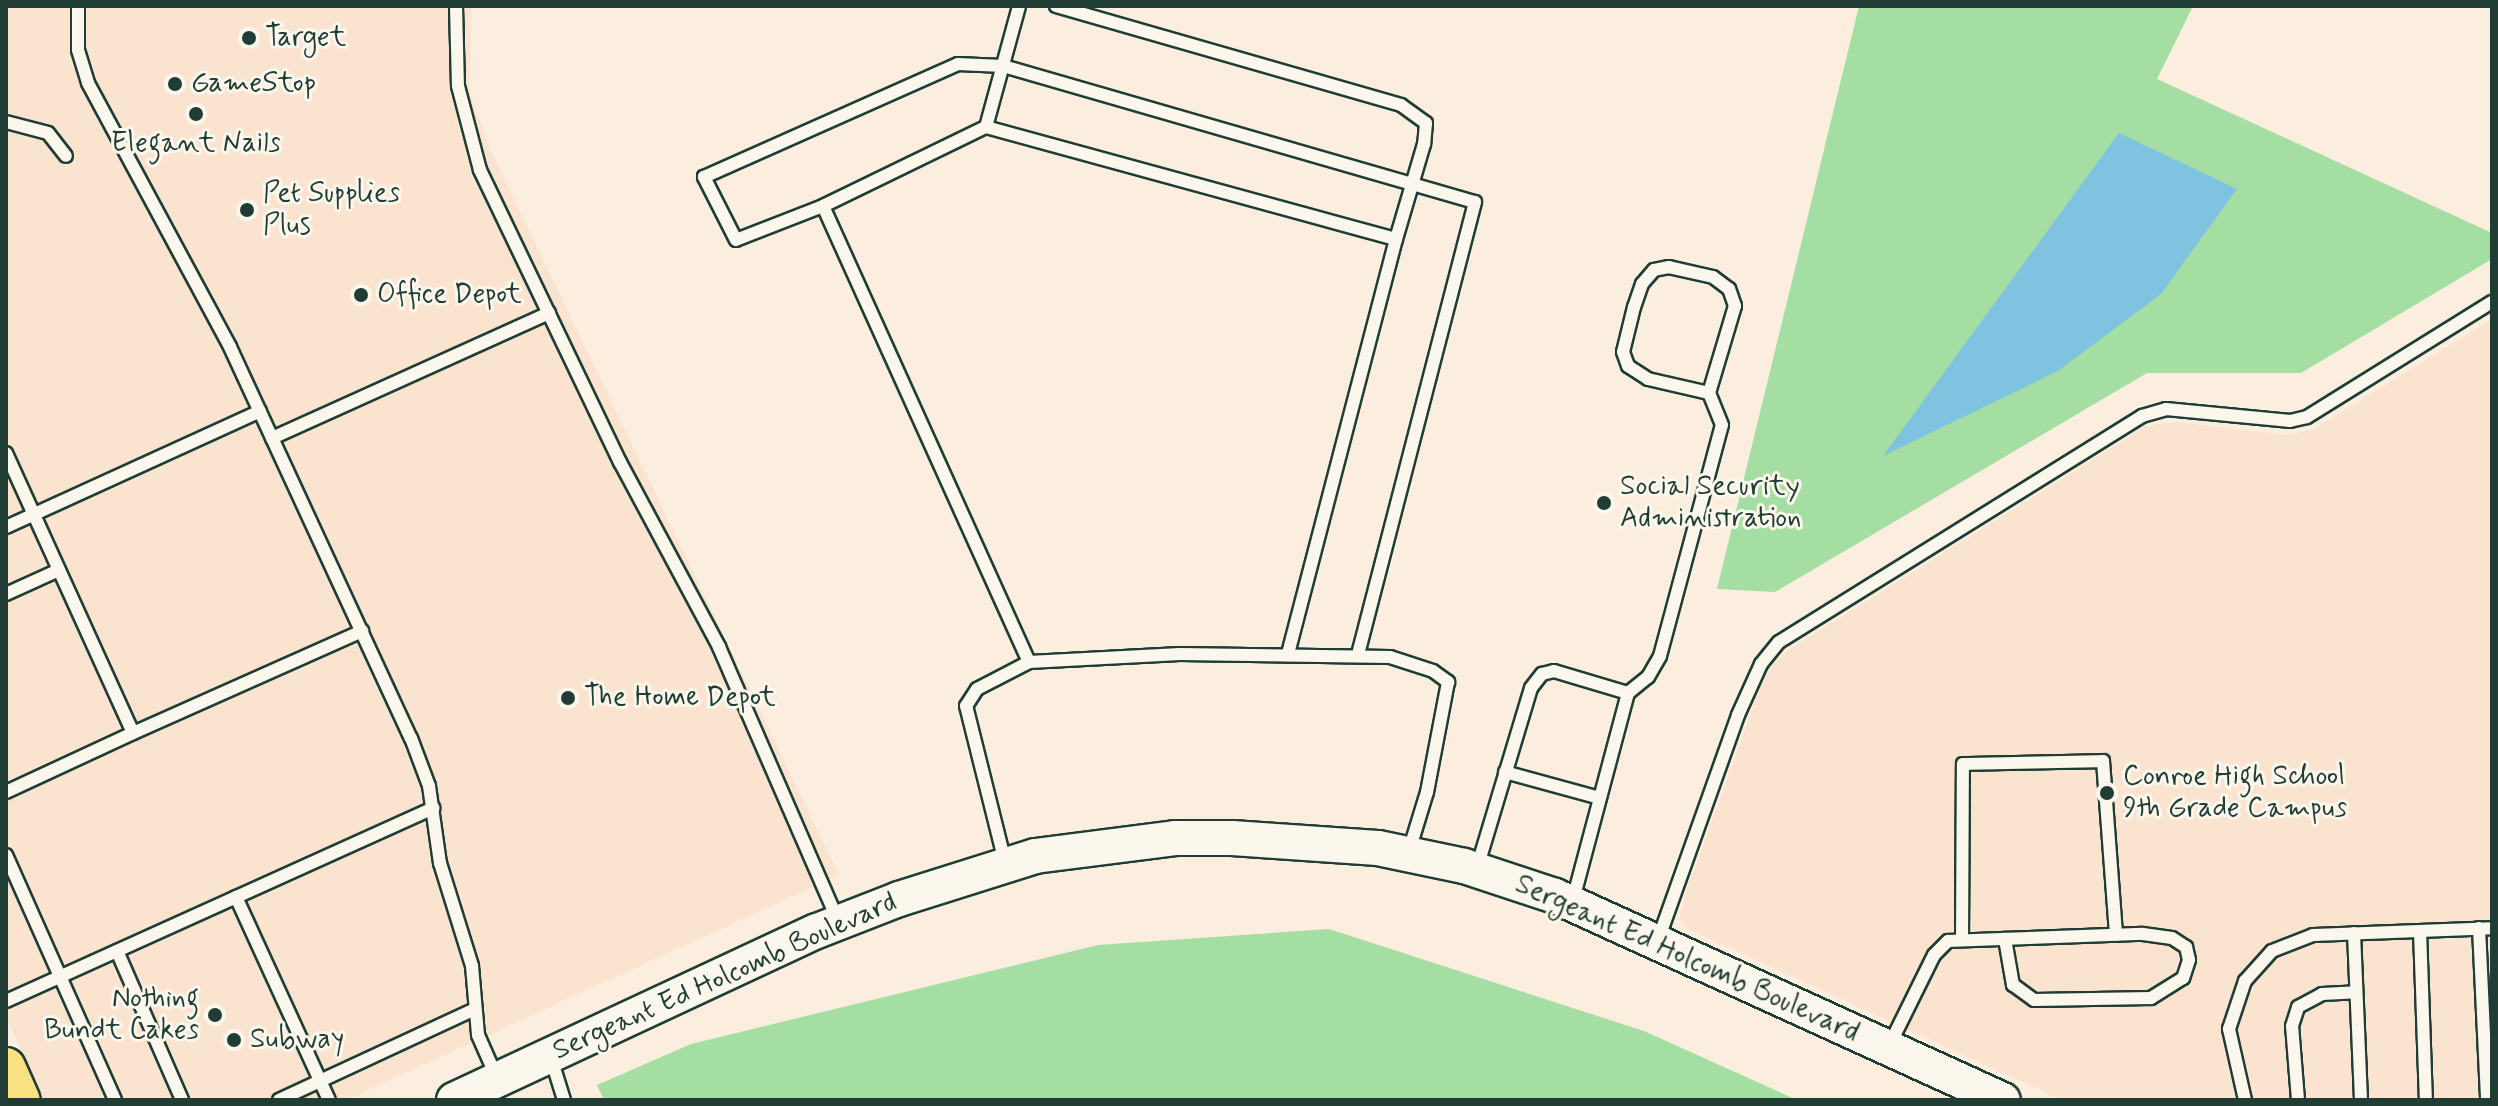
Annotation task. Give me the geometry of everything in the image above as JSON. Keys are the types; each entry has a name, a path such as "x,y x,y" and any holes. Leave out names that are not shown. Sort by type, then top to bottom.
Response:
{"main road":[{"path":"6,1067 21,1100"}],"street":[{"name":"Sergeant Ed Holcomb Boulevard","path":"454,1100 838,923 1035,856 1175,838 1306,841 1408,854 1477,870 1572,903 1658,940 2003,1100"}],"lane":[{"path":"78,6 78,50 88,83 260,411 411,738 433,808 440,863 472,966 473,1010 498,1079"},
{"path":"456,6 458,86 480,170 719,647 838,923"},
{"path":"986,127 1019,6"},
{"path":"1056,6 1401,105 1426,123 1288,655"},
{"path":"1358,656 1475,202 1003,66 958,64 704,177 736,240 823,206 986,127 1396,239"},
{"path":"6,122 48,133 66,156"},
{"path":"823,206 1029,662"},
{"path":"1572,903 1628,693 1648,677 1660,656 1722,425 1709,393 1735,306 1729,289 1713,277 1669,267 1654,270 1642,284 1634,307 1623,352 1628,366 1648,379 1709,393"},
{"path":"1658,940 1738,715 1761,664 1779,642 2142,416 2166,409 2267,420 2307,417 2492,302"},
{"path":"272,438 549,313"},
{"path":"6,527 260,411"},
{"path":"6,453 10,470 34,514 133,733"},
{"path":"6,594 59,570"},
{"path":"6,792 362,631"},
{"path":"1005,865 966,706 977,689 1029,662 1358,656 1390,657 1433,671 1448,682 1427,792 1408,854"},
{"path":"1477,870 1531,688 1542,674 1554,671 1628,693"},
{"path":"1962,940 1963,764 2103,761 2116,935"},
{"path":"1505,772 1600,798"},
{"path":"6,1001 433,808"},
{"path":"6,855 115,1100"},
{"path":"236,897 329,1100"},
{"path":"2245,1100 2229,1029 2245,981 2287,941 2354,933 2486,928 2487,1100"},
{"path":"2420,931 2426,1100"},
{"path":"2354,933 2361,1100"},
{"path":"1888,1047 1934,955 1948,941 2116,935 2172,938 2186,947 2189,960 2183,978 2151,998 2034,1000 2013,985 2005,939"},
{"path":"117,951 182,1100"},
{"path":"2298,1100 2292,1026 2298,1007 2322,994 2356,992"},
{"path":"279,1100 473,1010"},
{"path":"550,1055 564,1100"}],"shaded area":[{"path":"6,6 472,6 469,90 489,147 839,875 346,1100 44,1100 6,1017"},
{"name":"Conroe High School 9th Grade Campus","path":"2492,319 2492,1100 2062,1100 1686,928 1680,917 1684,898 1760,688 1771,666 1787,651 2146,426 2176,422 2287,435 2314,429"}],"green space":[{"path":"1859,6 2193,6 2157,79 2492,233 2492,259 2301,373 2147,373 1775,592 1717,589"},
{"path":"1329,929 1644,1031 1797,1100 604,1100 597,1085 691,1044 1098,945"}],"water":[{"path":"2119,133 2237,189 2161,294 2058,371 1883,456"}],"place":[{"name":"Target","path":"249,38"},
{"name":"GameStop","path":"175,84"},
{"name":"Elegant Nails","path":"196,114"},
{"name":"Pet Supplies Plus","path":"247,210"},
{"name":"Office Depot","path":"361,295"},
{"name":"Social Security Administration","path":"1604,503"},
{"name":"The Home Depot","path":"568,698"},
{"name":"Conroe High School 9th Grade Campus","path":"2107,793"},
{"name":"Nothing Bundt Cakes","path":"215,1015"},
{"name":"Subway","path":"234,1040"}]}
